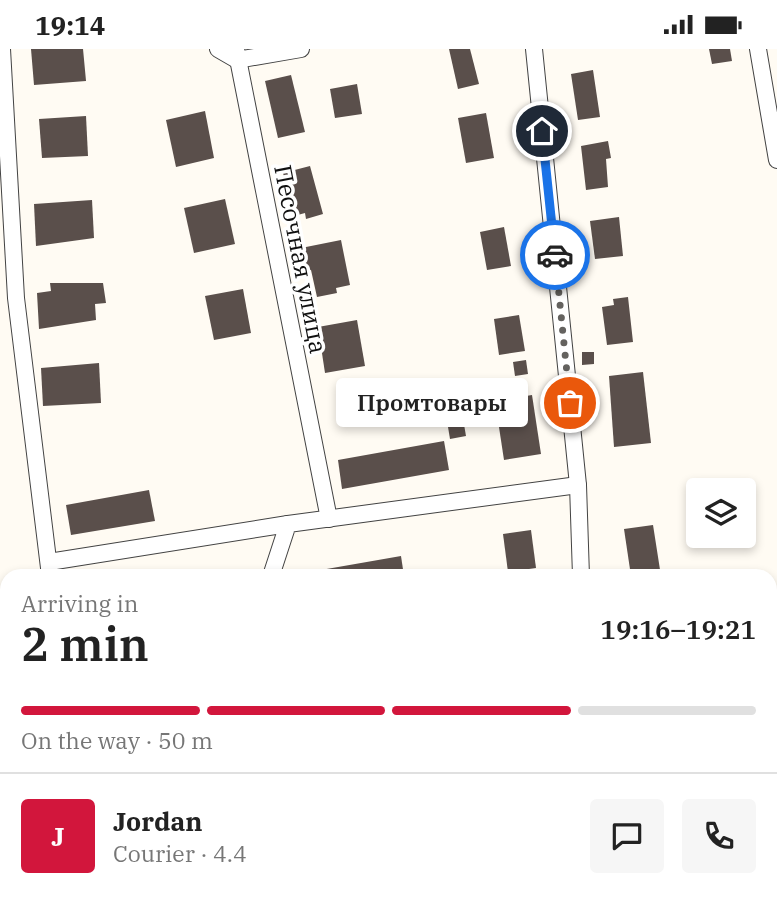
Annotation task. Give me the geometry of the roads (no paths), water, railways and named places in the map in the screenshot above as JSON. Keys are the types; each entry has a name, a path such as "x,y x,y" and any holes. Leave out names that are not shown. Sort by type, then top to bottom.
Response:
{"street":[{"path":"2,49 16,298 49,569 288,524 579,485"},
{"path":"218,49 237,54 301,49"},
{"path":"534,49 579,485 581,569"},
{"path":"758,49 777,160"},
{"name":"Песочная улица","path":"237,54 329,519"},
{"path":"273,569 288,524"}],"place":[{"name":"Промтовары","path":"570,403"}]}
